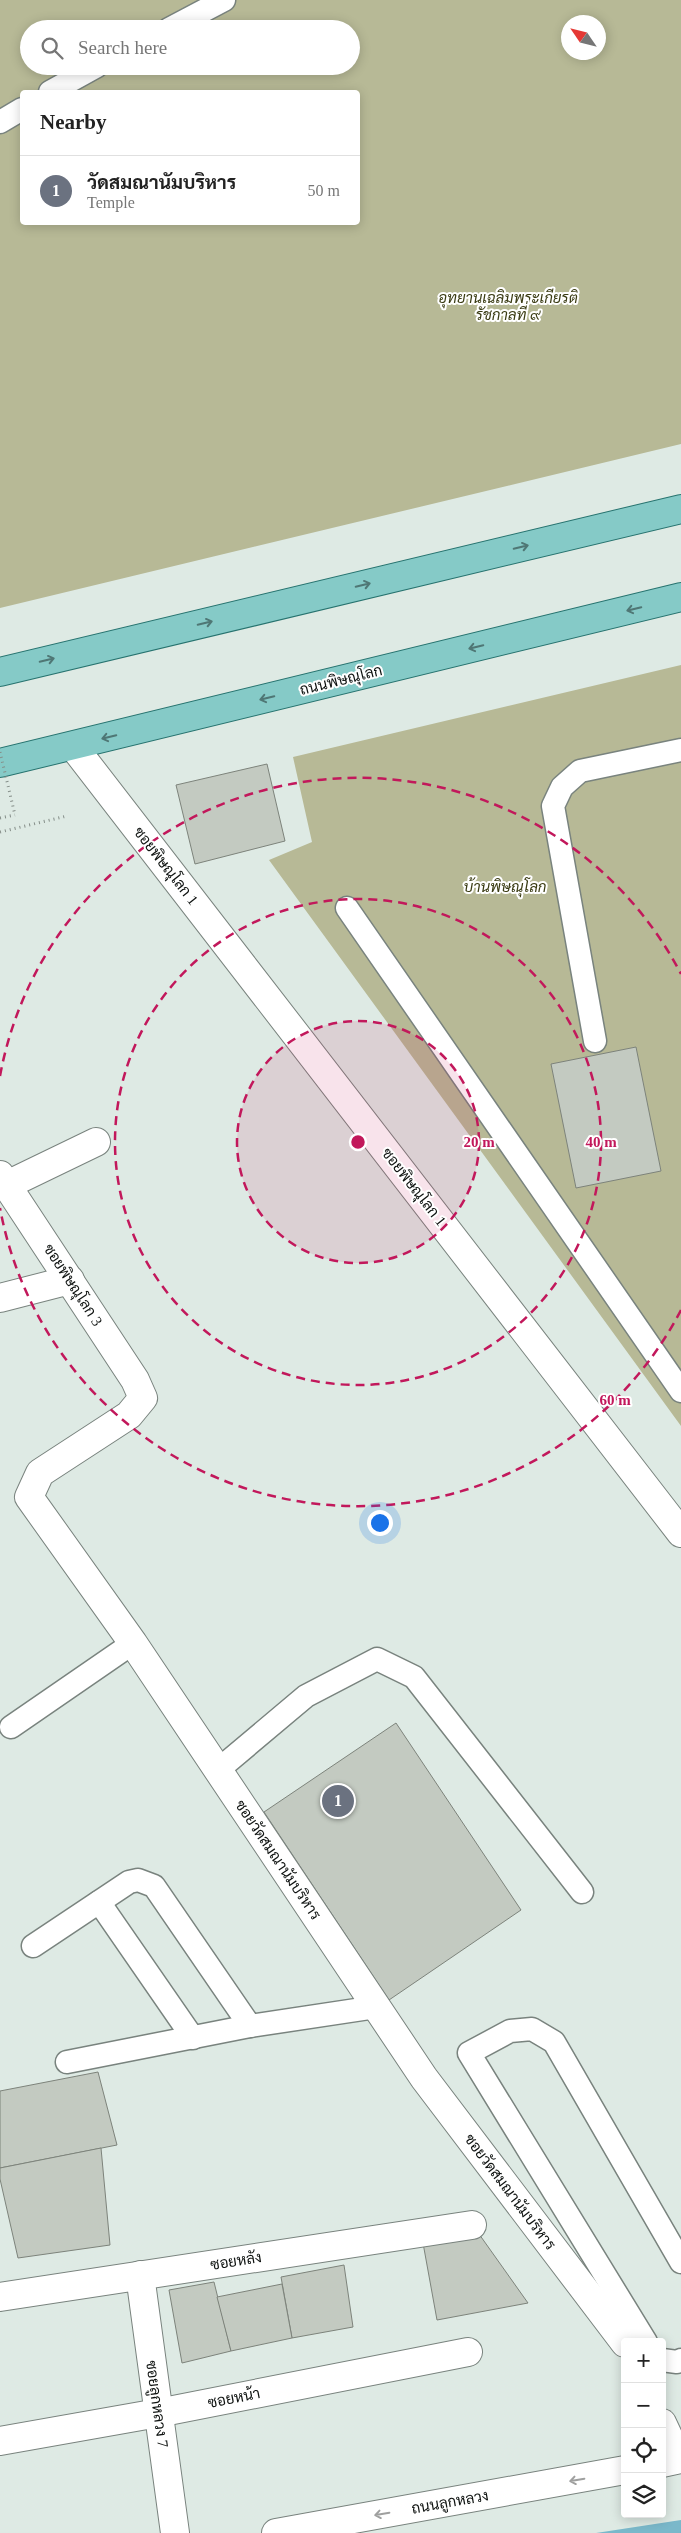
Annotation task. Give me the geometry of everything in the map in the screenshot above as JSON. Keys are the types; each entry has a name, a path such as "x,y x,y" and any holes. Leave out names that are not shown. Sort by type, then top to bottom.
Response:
{"main road":[{"path":"0,672 681,508"},
{"name":"ถนนพิษณุโลก","path":"0,763 681,597"}],"street":[{"name":"ซอยพิษณุโลก 1","path":"73,746 681,1533"},
{"path":"3,1180 96,1142"},
{"name":"ซอยพิษณุโลก 3","path":"3,1180 135,1380 142,1398"},
{"path":"0,1298 70,1280"},
{"name":"ซอยวัดสมณานัมบริหาร","path":"142,1398 129,1415 40,1473 29,1497 133,1643 424,2078 621,2338"},
{"name":"ซอยหลัง","path":"0,2297 472,2225"},
{"name":"ซอยลูกหลวง 7","path":"140,2275 175,2533"},
{"name":"ซอยหน้า","path":"0,2441 158,2413 468,2352"},
{"path":"664,2428 674,2460"},
{"name":"ถนนลูกหลวง","path":"276,2533 621,2471"}],"lane":[{"path":"186,20 224,0"},
{"path":"54,90 81,75"},
{"path":"0,122 20,109"},
{"path":"595,1042 553,806 562,787 580,772 681,750"},
{"path":"347,908 681,1391"},
{"path":"11,1727 133,1643"},
{"path":"218,1770 306,1696 377,1659 414,1676 582,1892"},
{"path":"33,1946 129,1882 138,1880 154,1886 250,2026"},
{"path":"99,1902 193,2038"},
{"path":"67,2062 250,2026 376,2006"},
{"path":"644,2338 469,2053 510,2031 532,2029 554,2042 681,2262"},
{"path":"666,2361 676,2362 681,2360"}],"path":[{"path":"0,752 15,815 0,818"},
{"path":"0,832 67,816"}],"green space":[{"name":"อุทยานเฉลิมพระเกียรติ รัชกาลที่ ๙","path":"0,0 681,0 681,444 0,608"},
{"name":"บ้านพิษณุโลก","path":"681,665 681,1426 269,860 312,842 293,757"}],"water":[{"path":"681,2520 681,2533 596,2533"}],"building":[{"path":"267,764 285,841 195,864 176,785"},
{"path":"636,1047 661,1171 576,1188 551,1064"},
{"path":"396,1723 521,1910 389,2000 264,1812"},
{"path":"98,2072 117,2145 0,2168 0,2091"},
{"path":"101,2148 110,2245 18,2258 0,2179 0,2168"},
{"path":"479,2234 528,2303 437,2320 423,2243"},
{"path":"344,2265 353,2327 292,2338 281,2277"},
{"path":"214,2282 231,2351 182,2363 169,2290"},
{"path":"282,2284 292,2338 231,2351 217,2297"}],"place":[{"name":"วัดสมณานัมบริหาร","path":"338,1801"}]}
